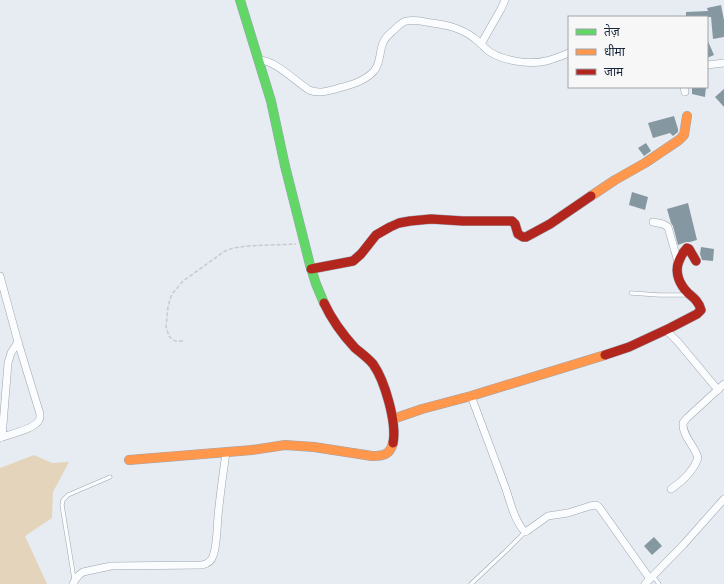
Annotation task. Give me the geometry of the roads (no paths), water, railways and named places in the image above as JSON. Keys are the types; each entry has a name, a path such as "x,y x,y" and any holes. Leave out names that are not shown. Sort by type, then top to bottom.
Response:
{"street":[{"path":"129,460 252,450 285,445 314,446 380,457 390,452 393,446 393,418 379,375 373,364 348,341 332,319 311,269 260,60 240,0"},
{"path":"481,44 502,9 505,0"},
{"path":"260,60 265,60 272,63 309,90 320,92 348,86 364,79 371,73 380,60 384,41 392,31 405,21 415,21 451,27 467,33 492,53 506,59 534,62 547,61 568,53"},
{"path":"708,65 724,63"},
{"path":"311,269 353,261 362,253 378,233 401,222 428,219 512,221 515,224 518,234 521,236 526,236 550,224 615,180 645,164 679,140 684,135 687,116"},
{"path":"652,222 664,224 668,227 678,262"},
{"path":"393,418 471,396 622,349 666,330 697,314 701,310 700,305 684,289 678,279 676,268 683,252 687,248 696,261"},
{"path":"0,276 40,414 36,424 30,428 1,437 8,363 13,349 18,342"},
{"path":"666,330 678,342 718,390"},
{"path":"671,489 688,476 698,458 683,429 683,423 724,384"},
{"path":"471,396 511,505 526,532 548,516 596,505 599,507 648,581 684,544 724,499"},
{"path":"74,582 78,575 83,572 110,566 207,564 213,555 226,452"}],"lane":[{"path":"631,293 690,295"},
{"path":"74,582 62,505 63,500 68,495 110,477"},
{"path":"471,584 526,532"},
{"path":"648,581 659,584"}]}
